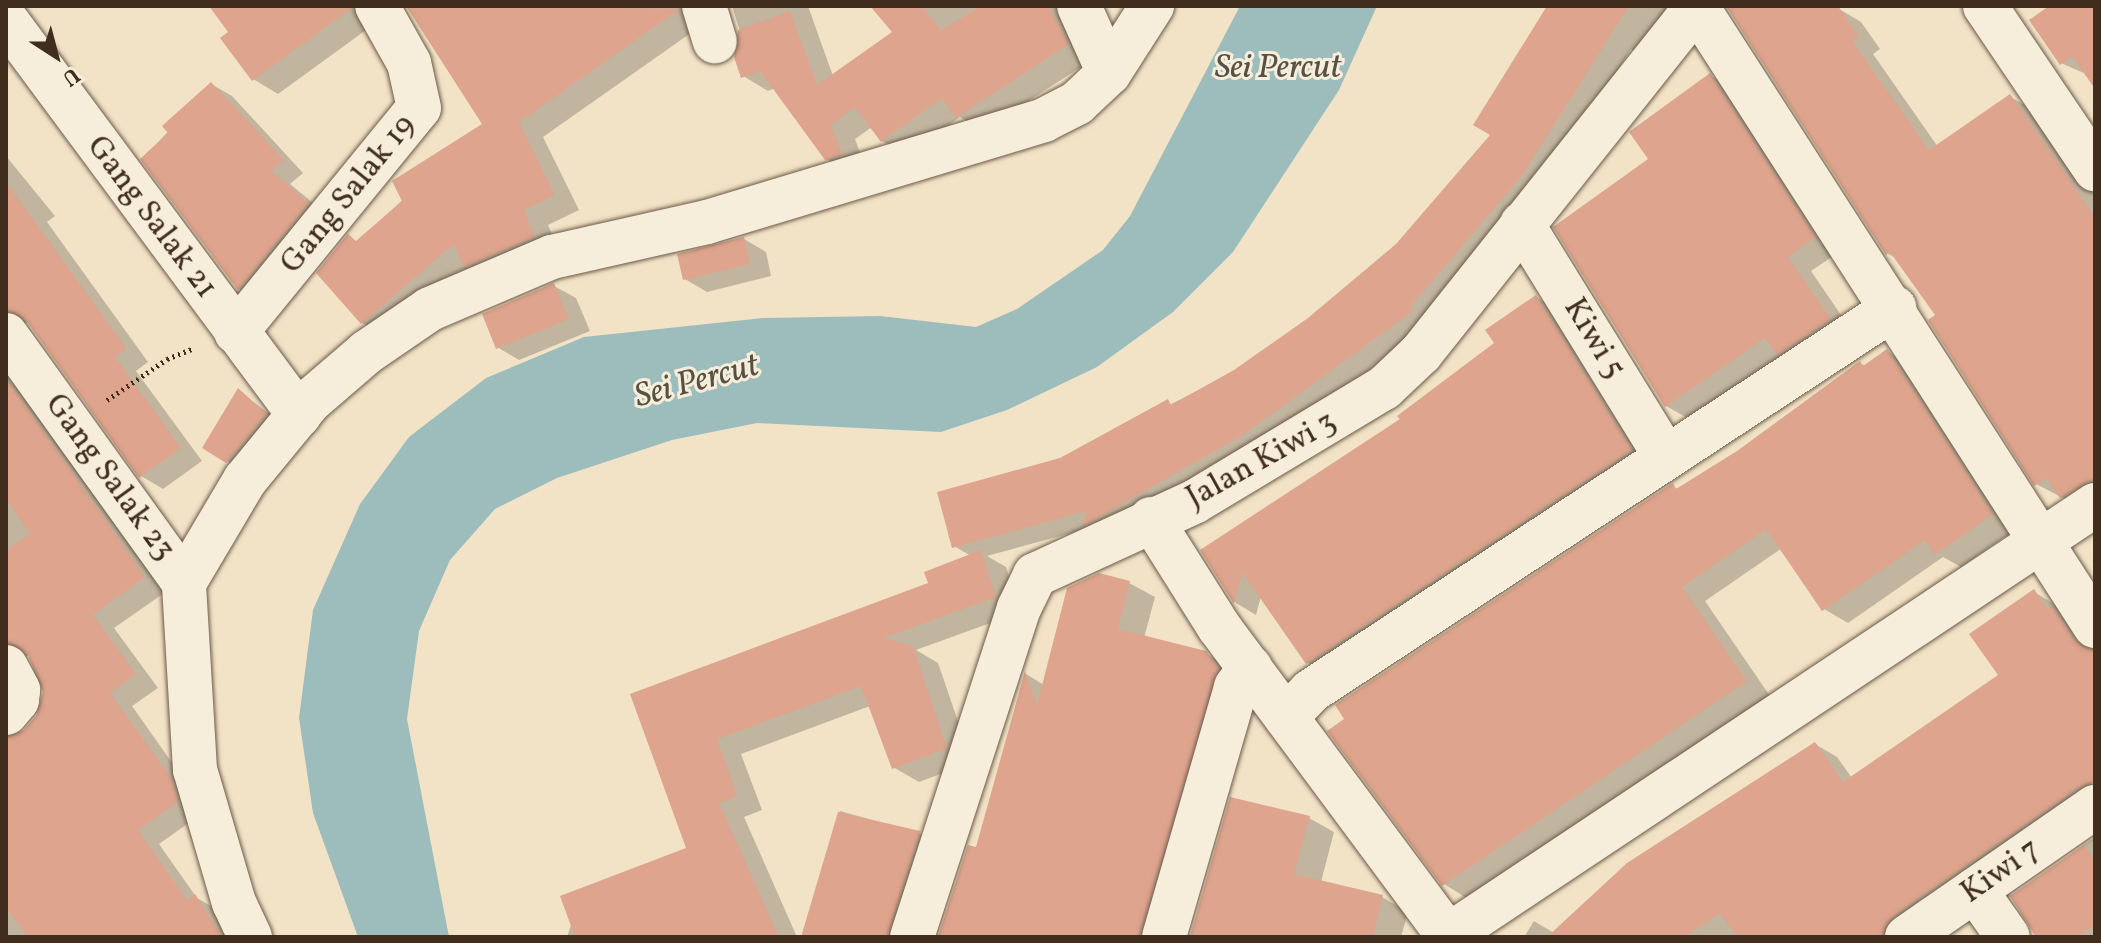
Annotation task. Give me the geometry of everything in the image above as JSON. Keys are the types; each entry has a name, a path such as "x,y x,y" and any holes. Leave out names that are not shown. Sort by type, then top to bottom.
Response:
{"street":[{"name":"Gang Salak 19","path":"236,332 419,108 409,63 377,6"},
{"path":"1079,6 1109,73"},
{"path":"250,937 234,903 195,770 184,583 245,480 299,415 367,352 430,309 482,284 552,257 707,222 1044,120 1077,103 1109,73 1152,6"},
{"path":"1697,6 1894,308 2095,626"},
{"name":"Jalan Kiwi 3","path":"912,937 1030,583 1053,563 1206,495 1384,388 1421,353 1697,6"},
{"path":"1985,6 2094,166"},
{"name":"Gang Salak 21","path":"6,20 299,415"},
{"name":"Kiwi 5","path":"1522,224 1664,454"},
{"path":"1286,717 1311,691 1664,454 1894,308"},
{"name":"Gang Salak 23","path":"6,335 184,583"},
{"path":"1151,519 1250,668 1447,936 2095,505"},
{"path":"1164,937 1236,687 1250,668"},
{"name":"Kiwi 7","path":"1907,937 2095,807"},
{"path":"1975,890 2008,937"}],"path":[{"path":"69,425 167,359 236,332"}],"water":[{"name":"Sei Percut","path":"1240,6 1377,6 1339,90 1233,252 1173,312 1097,367 1007,410 941,432 757,423 672,440 557,478 495,509 450,560 419,631 407,719 449,937 358,937 313,813 299,718 313,610 360,504 409,437 486,378 584,337 763,318 880,316 976,327 1017,309 1103,250 1130,216"}],"building":[{"path":"209,6 352,8 252,81 220,38 228,32"},
{"path":"406,6 680,9 519,122 555,195 524,210 535,237 464,267 454,244 361,324 316,273 348,234 356,241 402,201 392,181 482,124"},
{"path":"870,6 922,6 941,30 981,6 1048,6 1069,44 956,118 942,98 881,142 855,107 831,125 842,155 825,160 760,71 741,78 734,57 738,30 790,11 817,85 892,32"},
{"path":"1547,6 1629,6 1521,177 1410,307 1413,311 1243,435 1083,526 1086,511 952,548 937,492 1060,458 1168,399 1171,405 1234,370 1308,318 1396,244 1490,135 1473,125"},
{"path":"1726,6 1838,6 1859,36 1852,41 1929,150 2010,94 2095,217 2095,478 2060,498 2046,478 2034,486 1928,320 1935,315 1890,252 1886,255"},
{"path":"2049,6 2095,6 2095,89 2072,56 2060,65 2029,20"},
{"path":"1710,73 1815,237 1788,257 1831,319 1777,355 1765,338 1665,407 1553,227 1648,159 1629,132"},
{"path":"211,82 284,160 271,171 309,203 238,290 140,159 168,133 162,126"},
{"path":"6,182 127,349 115,357 181,448 139,478 26,320 6,310"},
{"path":"744,237 750,264 683,280 677,254"},
{"path":"554,283 569,319 496,349 482,314"},
{"path":"1536,295 1632,450 1306,664 1242,572 1234,604 1200,550 1400,419 1397,416 1494,343 1485,330"},
{"path":"1887,349 1993,514 1935,555 1925,540 1822,611 1766,529 1682,587 1747,681 1442,886 1327,731 1344,719 1335,705 1673,483 1676,489 1737,451 1860,361 1863,366"},
{"path":"6,378 145,577 93,615 136,674 110,693 172,779 178,802 138,830 187,900 195,894 222,937 28,937 6,907 6,737 24,730 36,716 43,692 28,655 6,642 6,550 30,533 6,500"},
{"path":"238,388 267,414 226,463 202,448"},
{"path":"981,550 996,597 883,638 913,646 947,748 892,769 861,686 717,739 737,796 719,803 779,937 575,937 560,896 686,848 630,694 928,583 924,572"},
{"path":"1099,573 1130,581 1118,629 1206,651 1218,668 1140,937 938,937 968,845 976,847 1025,671 1037,705 1067,588"},
{"path":"2034,589 2047,609 2052,606 2074,640 2095,651 2095,782 2081,786 1893,916 1882,937 1737,937 1720,913 1685,937 1547,937 1627,863 1815,742 1843,782 1998,675 1969,634"},
{"path":"1230,797 1310,816 1294,874 1383,895 1373,937 1190,937"},
{"path":"838,812 920,831 888,937 801,937"},
{"path":"2084,845 2095,860 2095,925 2078,937 2036,937 2010,896"}]}
